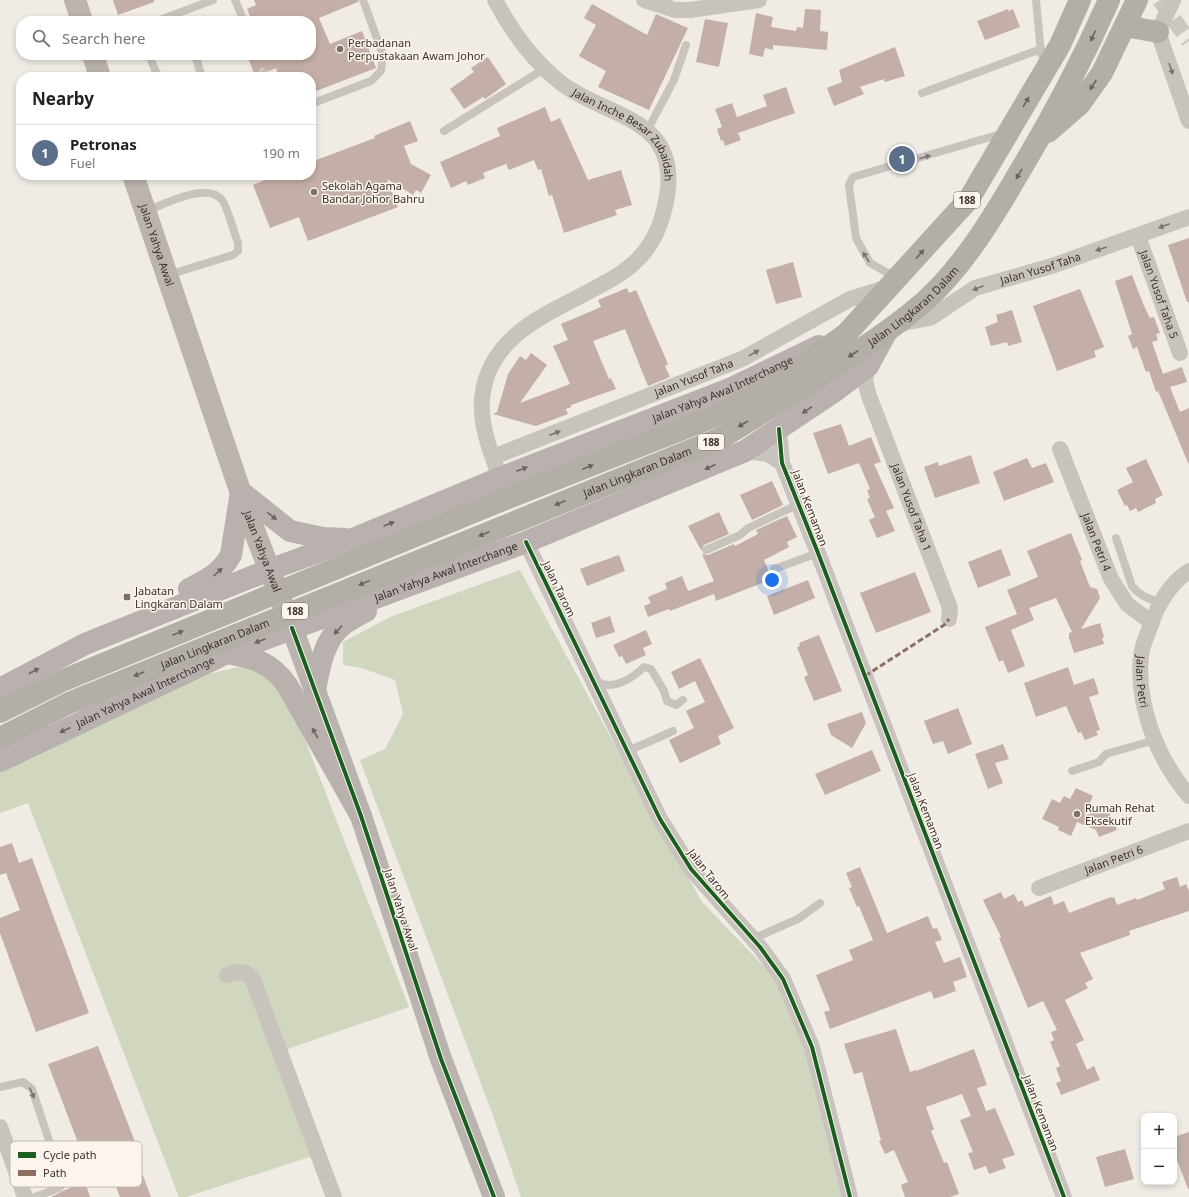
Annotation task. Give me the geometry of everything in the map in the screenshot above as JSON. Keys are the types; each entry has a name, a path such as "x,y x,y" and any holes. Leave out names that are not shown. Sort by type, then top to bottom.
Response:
{"highway":[{"path":"1050,47 1066,0"},
{"name":"Jalan Lingkaran Dalam","path":"0,712 64,680 513,496 713,417 759,393 846,334 969,199 1039,81 1050,47 1080,0"},
{"name":"Jalan Lingkaran Dalam","path":"0,738 69,702 721,438 761,414 891,329 924,302 956,268 996,213 1038,141 1089,44 1109,0"},
{"path":"1038,141 1080,104 1102,72 1136,0"},
{"path":"1125,26 1158,32"}],"main road":[{"path":"75,0 80,16"},
{"path":"95,60 98,72"},
{"name":"Jalan Yahya Awal","path":"136,180 212,411 269,570 292,628 361,816 441,1059 494,1197"},
{"name":"Jalan Yahya Awal Interchange","path":"0,761 227,654 292,628 526,542 745,451 835,391 868,366 891,329"},
{"name":"Jalan Yahya Awal Interchange","path":"0,689 86,644 269,570 353,539 500,478 732,388 846,334"},
{"path":"86,644 216,575 231,555 241,492 290,531 323,538 353,539"},
{"path":"319,552 311,562 309,571 311,584 317,593 326,601 336,605 352,606"},
{"path":"315,691 319,668 325,651 334,635 344,624 420,582"},
{"path":"227,654 248,657 263,662 277,671 287,685 361,816"}],"street":[{"name":"Jalan Inche Besar Zubaidah","path":"495,0 522,44 544,69 563,85 585,98 623,114 648,129 660,145 667,163 667,194 664,214 654,237 640,257 620,274 529,323 504,345 486,377 482,399 483,421 500,478"},
{"path":"644,0 675,10 690,10 759,0"},
{"path":"1173,0 1158,32 1189,121"},
{"name":"Jalan Yusof Taha","path":"891,329 930,318 975,288 1052,266 1189,217"},
{"name":"Jalan Yusof Taha 5","path":"1138,236 1180,353"},
{"name":"Jalan Yusof Taha","path":"493,457 742,360 850,299 894,283"},
{"name":"Jalan Yusof Taha 1","path":"868,366 865,381 869,396 950,608 949,619"},
{"path":"835,391 854,391 869,396"},
{"name":"Jalan Kemaman","path":"779,429 782,463 797,505 818,553 1064,1197"},
{"name":"Jalan Petri 4","path":"1060,449 1111,579 1127,604 1152,623"},
{"name":"Jalan Kemaman","path":"745,451 768,454 782,463"},
{"name":"Jalan Tarom","path":"526,542 592,677 632,749 660,819 691,869 759,936 783,979 812,1047 850,1197"},
{"name":"Jalan Petri","path":"1189,571 1182,575 1160,602 1141,655 1141,690 1147,716 1155,740 1181,787 1189,796"},
{"name":"Jalan Petri 6","path":"1039,888 1189,832"},
{"path":"227,975 241,972 248,974 253,980 334,1197"},
{"path":"0,1127 10,1155"},
{"path":"21,1187 25,1197"}],"lane":[{"path":"181,16 213,0"},
{"path":"235,0 242,16"},
{"path":"316,102 371,81 382,71 383,56 363,0"},
{"path":"922,93 1050,47 1036,0"},
{"path":"648,129 674,80 686,45"},
{"path":"151,60 156,72"},
{"path":"197,60 200,72"},
{"path":"444,131 544,69"},
{"path":"894,283 870,263 856,238 849,185 853,177 1008,132"},
{"path":"146,211 200,192 213,194 222,199 238,243 238,251 233,255 167,276"},
{"path":"706,550 740,535 748,528 797,505"},
{"path":"1116,538 1132,586 1145,598 1160,602"},
{"path":"774,569 818,553"},
{"path":"592,677 599,683 607,686 620,683 637,674 644,668 651,669 664,691 667,701 676,705 683,700"},
{"path":"632,749 673,731"},
{"path":"1072,771 1098,762 1106,754 1155,740"},
{"path":"759,936 804,916 820,903"},
{"path":"0,1087 23,1082 32,1089 49,1141"},
{"path":"35,1197 60,1187"}],"green space":[{"path":"520,570 649,808 702,902 777,980 796,1013 845,1197 521,1197 491,1110 360,760 385,749 403,714 395,680 362,668 343,665 343,642 390,617"},
{"path":"248,665 268,676 293,709 409,1007 276,1053 325,1152 186,1197 179,1197 28,803 0,813 0,770 208,674"}],"building":[{"path":"113,0 154,0 154,2 118,15"},
{"name":"Perbadanan Perpustakaan Awam Johor","path":"254,0 358,0 358,2 319,18 330,44 362,31 376,68 316,91 316,72 277,72 276,68 269,71 262,68 259,72 253,72 249,60 316,60 316,16 250,16 247,9 256,5"},
{"path":"592,4 647,35 656,14 688,28 649,110 598,87 606,71 579,56 596,25 584,18"},
{"path":"805,9 821,10 820,31 828,32 827,50 773,45 773,50 765,48 763,57 749,54 756,13 773,17 771,27 796,31 797,27 803,28"},
{"path":"1008,9 1008,11 1013,9 1020,27 985,40 977,21"},
{"path":"705,19 728,23 719,67 696,62"},
{"path":"895,47 905,76 885,82 884,79 860,87 864,94 834,106 827,88 842,82 839,70"},
{"path":"488,57 506,84 485,99 483,97 464,109 450,89 474,72 471,68"},
{"path":"786,87 795,113 738,133 741,140 725,146 723,140 721,141 717,129 722,127 715,109 732,103 737,117 767,106 763,95"},
{"path":"545,107 551,122 560,118 588,180 621,170 632,205 615,210 617,215 564,233 552,195 549,196 541,169 538,170 534,160 509,170 506,164 483,173 485,178 468,185 466,181 451,188 440,162 500,136 497,128"},
{"path":"410,121 418,141 404,146 411,164 431,175 421,193 416,190 413,195 387,179 398,207 308,241 299,217 270,228 253,185 266,180 316,180 316,160 375,138 374,136"},
{"path":"1189,238 1189,302 1187,302 1168,245"},
{"path":"793,262 802,297 776,304 766,270"},
{"path":"1132,275 1144,306 1150,318 1154,317 1160,333 1156,334 1158,340 1152,342 1163,374 1182,367 1187,382 1170,387 1180,412 1189,408 1189,465 1158,391 1156,392 1149,371 1146,372 1137,347 1133,349 1128,336 1132,334 1115,281"},
{"path":"627,288 629,293 636,290 668,364 665,366 670,377 648,386 625,329 593,341 609,379 611,378 616,389 571,405 571,407 566,409 568,414 536,426 493,414 497,412 508,374 520,356 526,360 531,353 547,365 520,403 570,384 553,346 568,340 561,324 601,307 598,300"},
{"path":"1080,289 1104,347 1094,351 1096,357 1057,371 1033,306"},
{"path":"1012,310 1022,342 1008,346 1007,342 991,346 985,327 998,322 996,315"},
{"path":"841,424 849,446 871,437 881,462 874,464 894,508 886,511 895,531 877,538 869,520 875,517 867,499 870,498 867,490 870,489 859,463 828,474 813,433"},
{"path":"971,455 980,483 935,498 924,467 938,462 939,466"},
{"path":"1027,458 1032,468 1046,463 1054,482 1004,501 993,472"},
{"path":"1146,459 1163,495 1155,499 1156,503 1138,512 1136,508 1130,511 1127,505 1125,506 1117,490 1133,482 1126,468"},
{"path":"772,481 783,505 752,520 740,495"},
{"path":"719,512 729,534 704,545 701,550 688,526"},
{"path":"787,516 797,537 787,542 789,547 764,560 772,579 716,601 714,594 670,611 669,609 648,617 644,606 651,603 648,597 667,589 665,583 682,576 688,591 714,581 702,554 708,555 734,544 735,546 758,534 756,530"},
{"path":"1071,533 1082,560 1080,561 1090,587 1097,589 1100,598 1081,629 1100,623 1104,637 1102,638 1104,644 1074,653 1069,638 1069,633 1072,632 1056,598 1029,608 1034,620 1011,630 1025,666 1008,673 1003,660 999,662 985,627 1017,614 1007,590 1038,577 1027,551"},
{"path":"1001,549 1011,575 978,588 968,562"},
{"path":"619,555 625,571 587,586 580,569"},
{"path":"915,572 931,612 876,633 860,593"},
{"path":"808,580 815,598 774,615 767,596"},
{"path":"610,616 615,632 596,638 591,623"},
{"path":"646,630 652,644 643,648 646,655 626,664 622,656 619,657 613,645"},
{"path":"819,635 842,691 814,701 804,677 808,675 797,647 800,646 799,643"},
{"path":"700,658 734,728 718,736 721,744 680,763 669,740 694,728 686,711 705,702 695,681 679,689 671,672"},
{"path":"1068,667 1074,685 1094,678 1099,694 1089,697 1100,730 1096,731 1098,735 1085,740 1081,732 1078,733 1066,706 1036,717 1024,683"},
{"path":"958,708 972,744 948,754 943,741 933,744 924,721"},
{"path":"862,712 866,723 852,748 831,735 827,724"},
{"path":"1003,744 1009,759 995,763 1003,783 988,789 975,754"},
{"path":"872,750 881,771 825,795 815,774"},
{"name":"Rumah Rehat Eksekutif","path":"1076,788 1093,796 1084,816 1107,807 1117,830 1099,837 1096,830 1077,822 1071,836 1058,830 1059,827 1042,819 1052,799 1060,803 1064,796 1070,799"},
{"path":"12,843 19,863 32,858 89,1013 36,1032 0,933 0,918 20,910 6,873 0,875 0,847"},
{"path":"860,867 887,933 928,916 933,929 937,928 942,940 935,942 944,963 960,957 967,977 953,982 956,991 934,999 931,991 830,1029 824,1012 830,1010 816,975 853,960 849,950 873,940 859,906 857,907 849,888 852,887 846,873"},
{"path":"1177,877 1180,887 1186,884 1189,891 1189,911 1129,931 1130,935 1080,953 1093,979 1085,983 1088,988 1065,1000 1084,1040 1076,1044 1087,1070 1094,1066 1100,1080 1061,1095 1056,1083 1061,1081 1056,1068 1060,1066 1050,1042 1054,1040 1051,1032 1057,1030 1043,1001 1028,1008 999,938 1001,937 983,900 1001,892 1004,899 1014,894 1018,902 1022,900 1025,907 1051,896 1054,905 1064,901 1069,913 1111,897 1114,897 1117,905 1136,898 1137,900 1165,889 1162,882"},
{"path":"896,1029 910,1072 974,1049 987,1085 977,1088 986,1111 995,1108 1015,1155 1002,1159 1006,1168 989,1174 986,1166 974,1170 968,1153 973,1152 960,1120 971,1116 962,1094 926,1107 934,1129 931,1131 944,1163 947,1162 959,1194 950,1197 905,1197 901,1185 908,1182 894,1150 885,1154 879,1141 881,1140 862,1072 854,1074 844,1044"},
{"path":"98,1046 135,1141 77,1141 48,1064"},
{"path":"1189,1132 1188,1189 1177,1160 1177,1136"},
{"path":"1125,1149 1134,1179 1105,1187 1096,1157"},
{"path":"142,1173 151,1197 120,1197 116,1187 142,1187"},
{"path":"72,1187 87,1187 90,1197 51,1197"}],"tunnel":[{"path":"1160,0 1189,41"}],"marked path":[{"path":"865,676 944,625 949,619"}],"cycle path":[{"path":"779,429 782,463 818,553 1064,1197"},
{"path":"526,542 660,819 691,869 760,947 783,979 812,1047 850,1197"},
{"path":"292,628 361,816 441,1059 494,1197"}],"place":[{"name":"Perbadanan Perpustakaan Awam Johor","path":"340,49"},
{"name":"Petronas","path":"902,159"},
{"name":"Sekolah Agama Bandar Johor Bahru","path":"314,192"},
{"name":"Jabatan Lingkaran Dalam","path":"127,597"},
{"name":"Rumah Rehat Eksekutif","path":"1077,814"}]}
